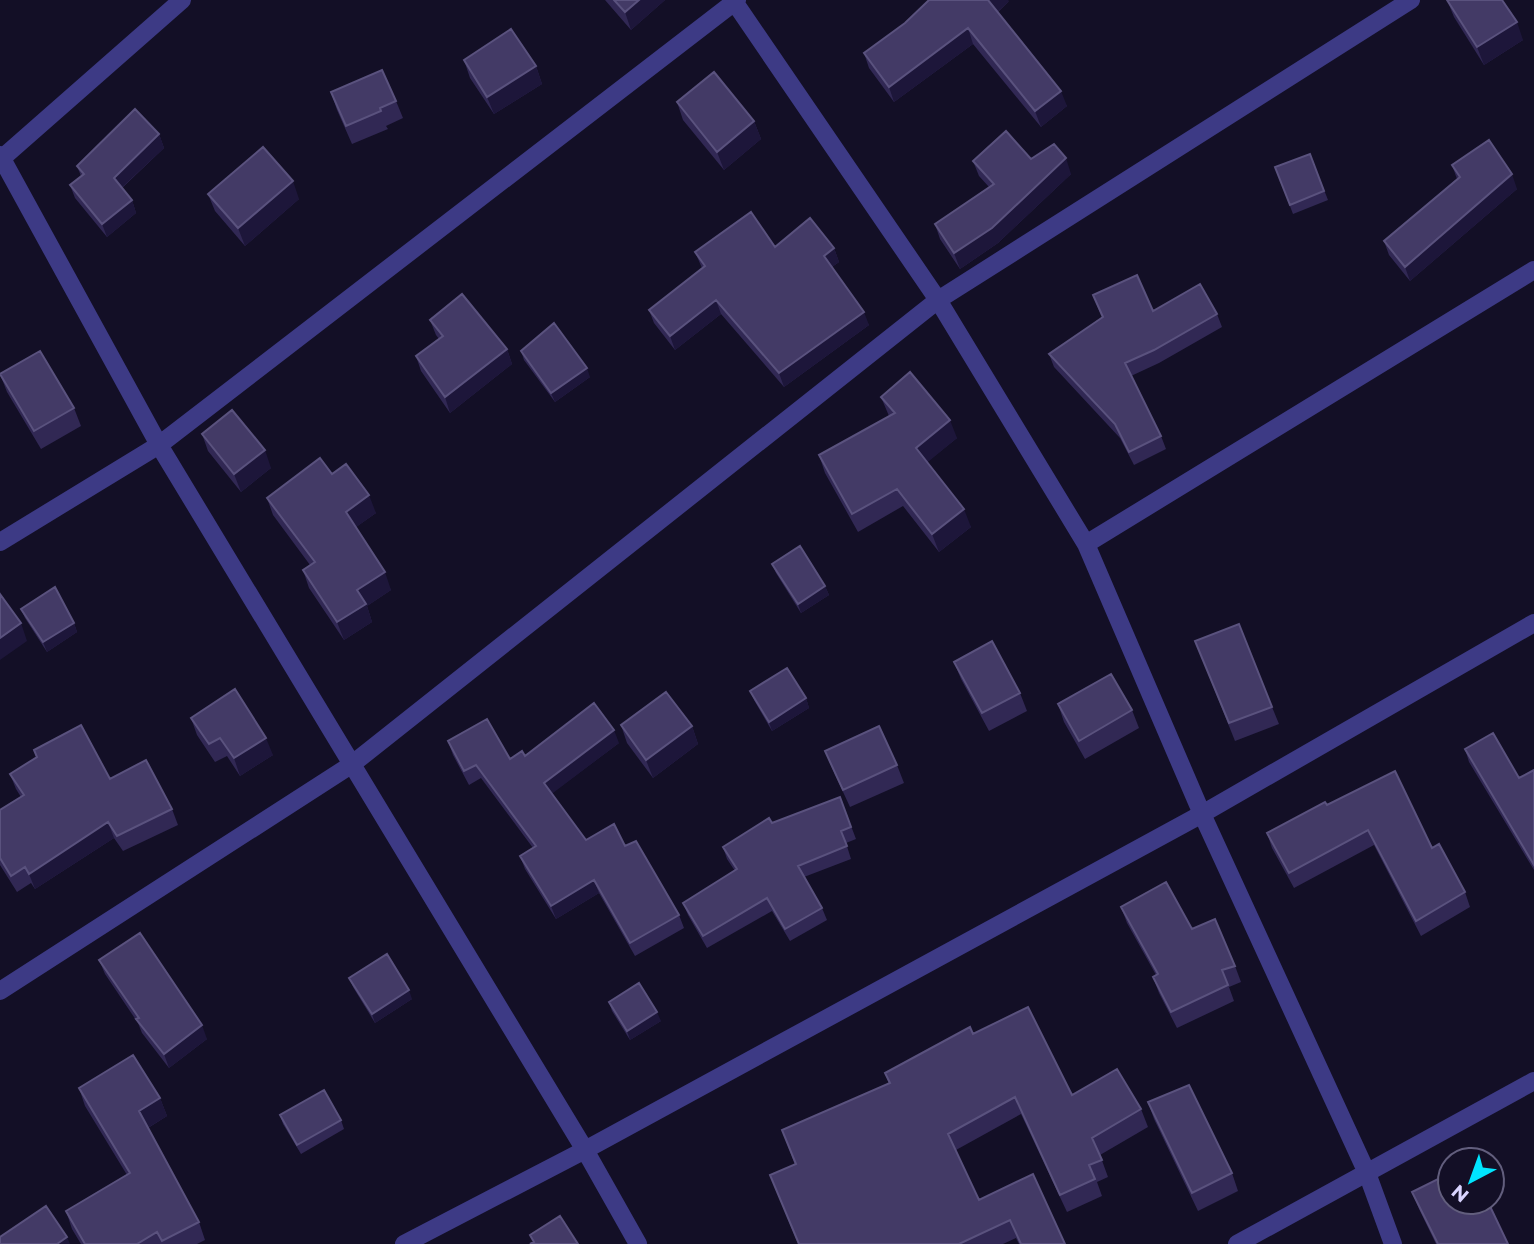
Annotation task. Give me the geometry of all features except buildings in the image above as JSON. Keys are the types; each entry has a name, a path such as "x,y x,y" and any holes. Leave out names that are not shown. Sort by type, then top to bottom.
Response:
{"street":[{"path":"182,0 1,158 159,445 585,1150 638,1244"},
{"path":"0,991 351,765 938,300 1411,0"},
{"path":"0,542 159,445 735,1 938,300 1086,544 1202,814 1367,1173 1393,1244"},
{"path":"1086,544 1534,270"},
{"path":"404,1244 585,1150 1202,814 1534,624"},
{"path":"1237,1244 1534,1080"}]}
